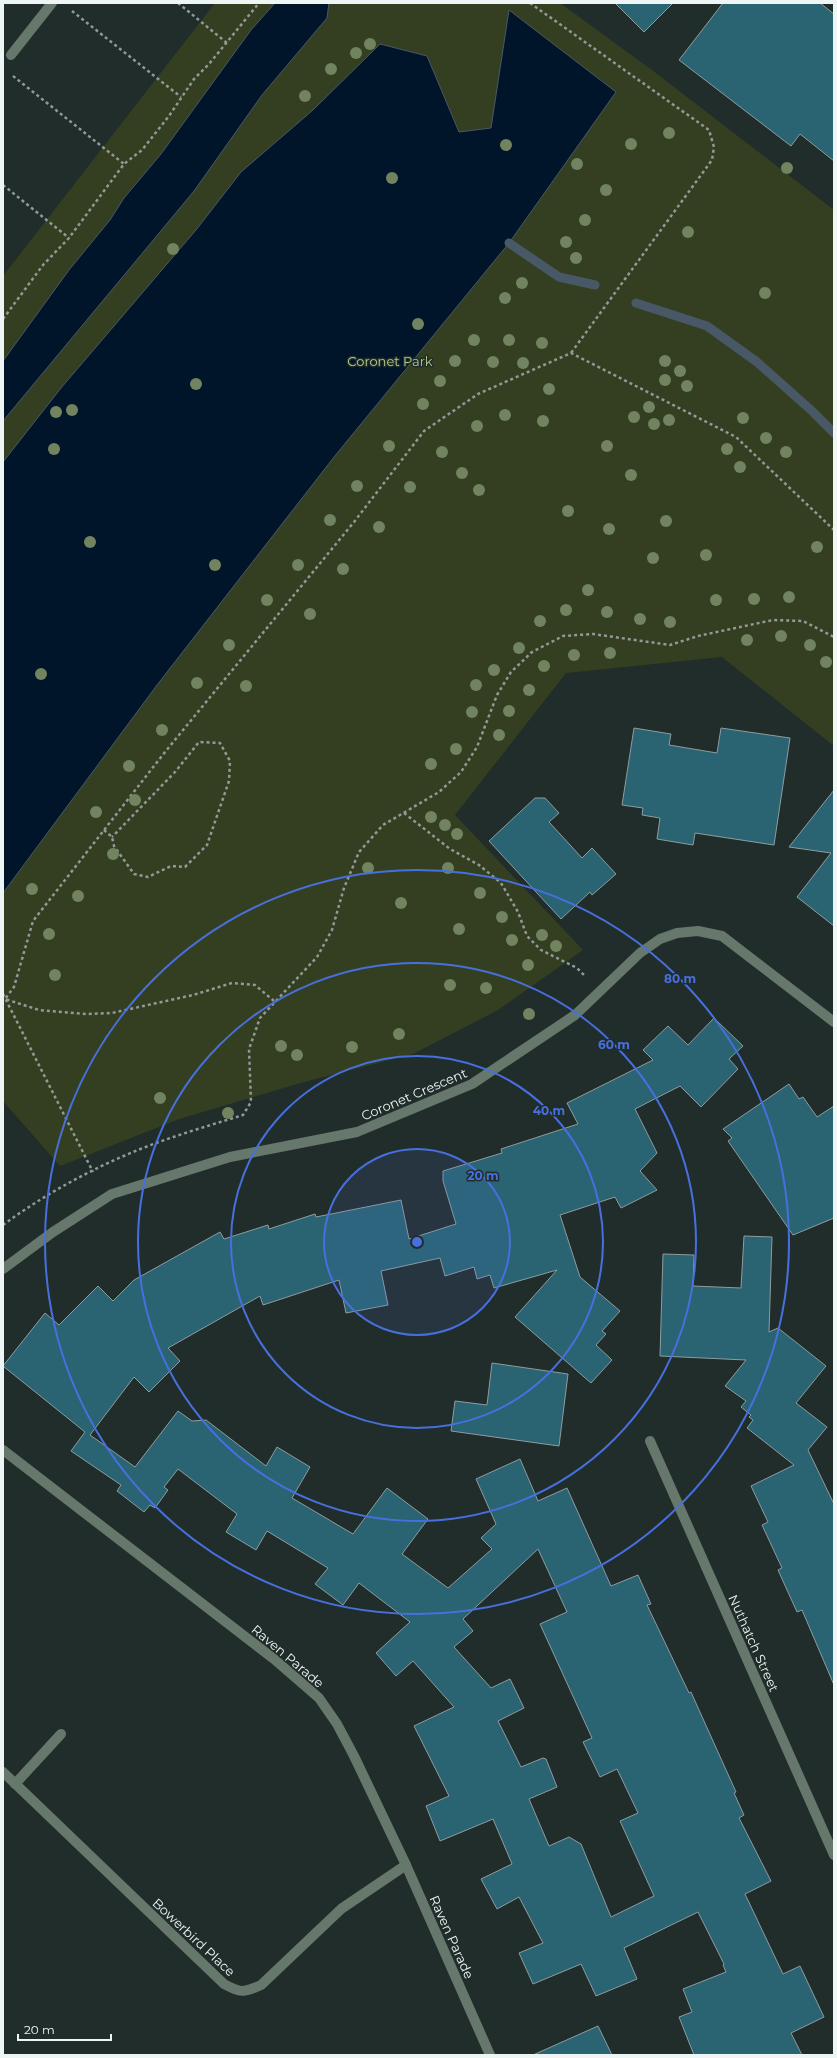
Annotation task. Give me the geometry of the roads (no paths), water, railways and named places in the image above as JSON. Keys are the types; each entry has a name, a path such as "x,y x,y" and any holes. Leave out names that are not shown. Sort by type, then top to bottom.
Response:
{"street":[{"path":"11,55 52,3"},
{"name":"Coronet Crescent","path":"3,1269 53,1232 112,1194 230,1157 357,1132 472,1084 575,1015 640,953 660,939 677,933 698,931 722,936 834,1022"},
{"name":"Nuthatch Street","path":"650,1441 834,1855"},
{"name":"Raven Parade","path":"3,1450 284,1667 319,1698 337,1724 354,1756 406,1865 490,2055"},
{"path":"15,1784 61,1734"},
{"name":"Bowerbird Place","path":"3,1772 224,1984 236,1991 247,1991 262,1985 341,1909 406,1865"}],"water":[{"path":"275,3 329,3 327,18 262,95 194,191 3,421 3,361 69,270 110,220 124,198 161,154 251,30"},
{"path":"509,10 616,92 509,243 334,457 157,685 3,893 3,462 61,388 196,230 241,172 313,110 380,44 427,56 459,132 491,128"}],"waterway":[{"path":"509,243 559,277 595,285"},
{"path":"636,303 707,326 757,362 812,411 834,433"}],"park label":[{"name":"Coronet Park","path":"390,361"}]}
